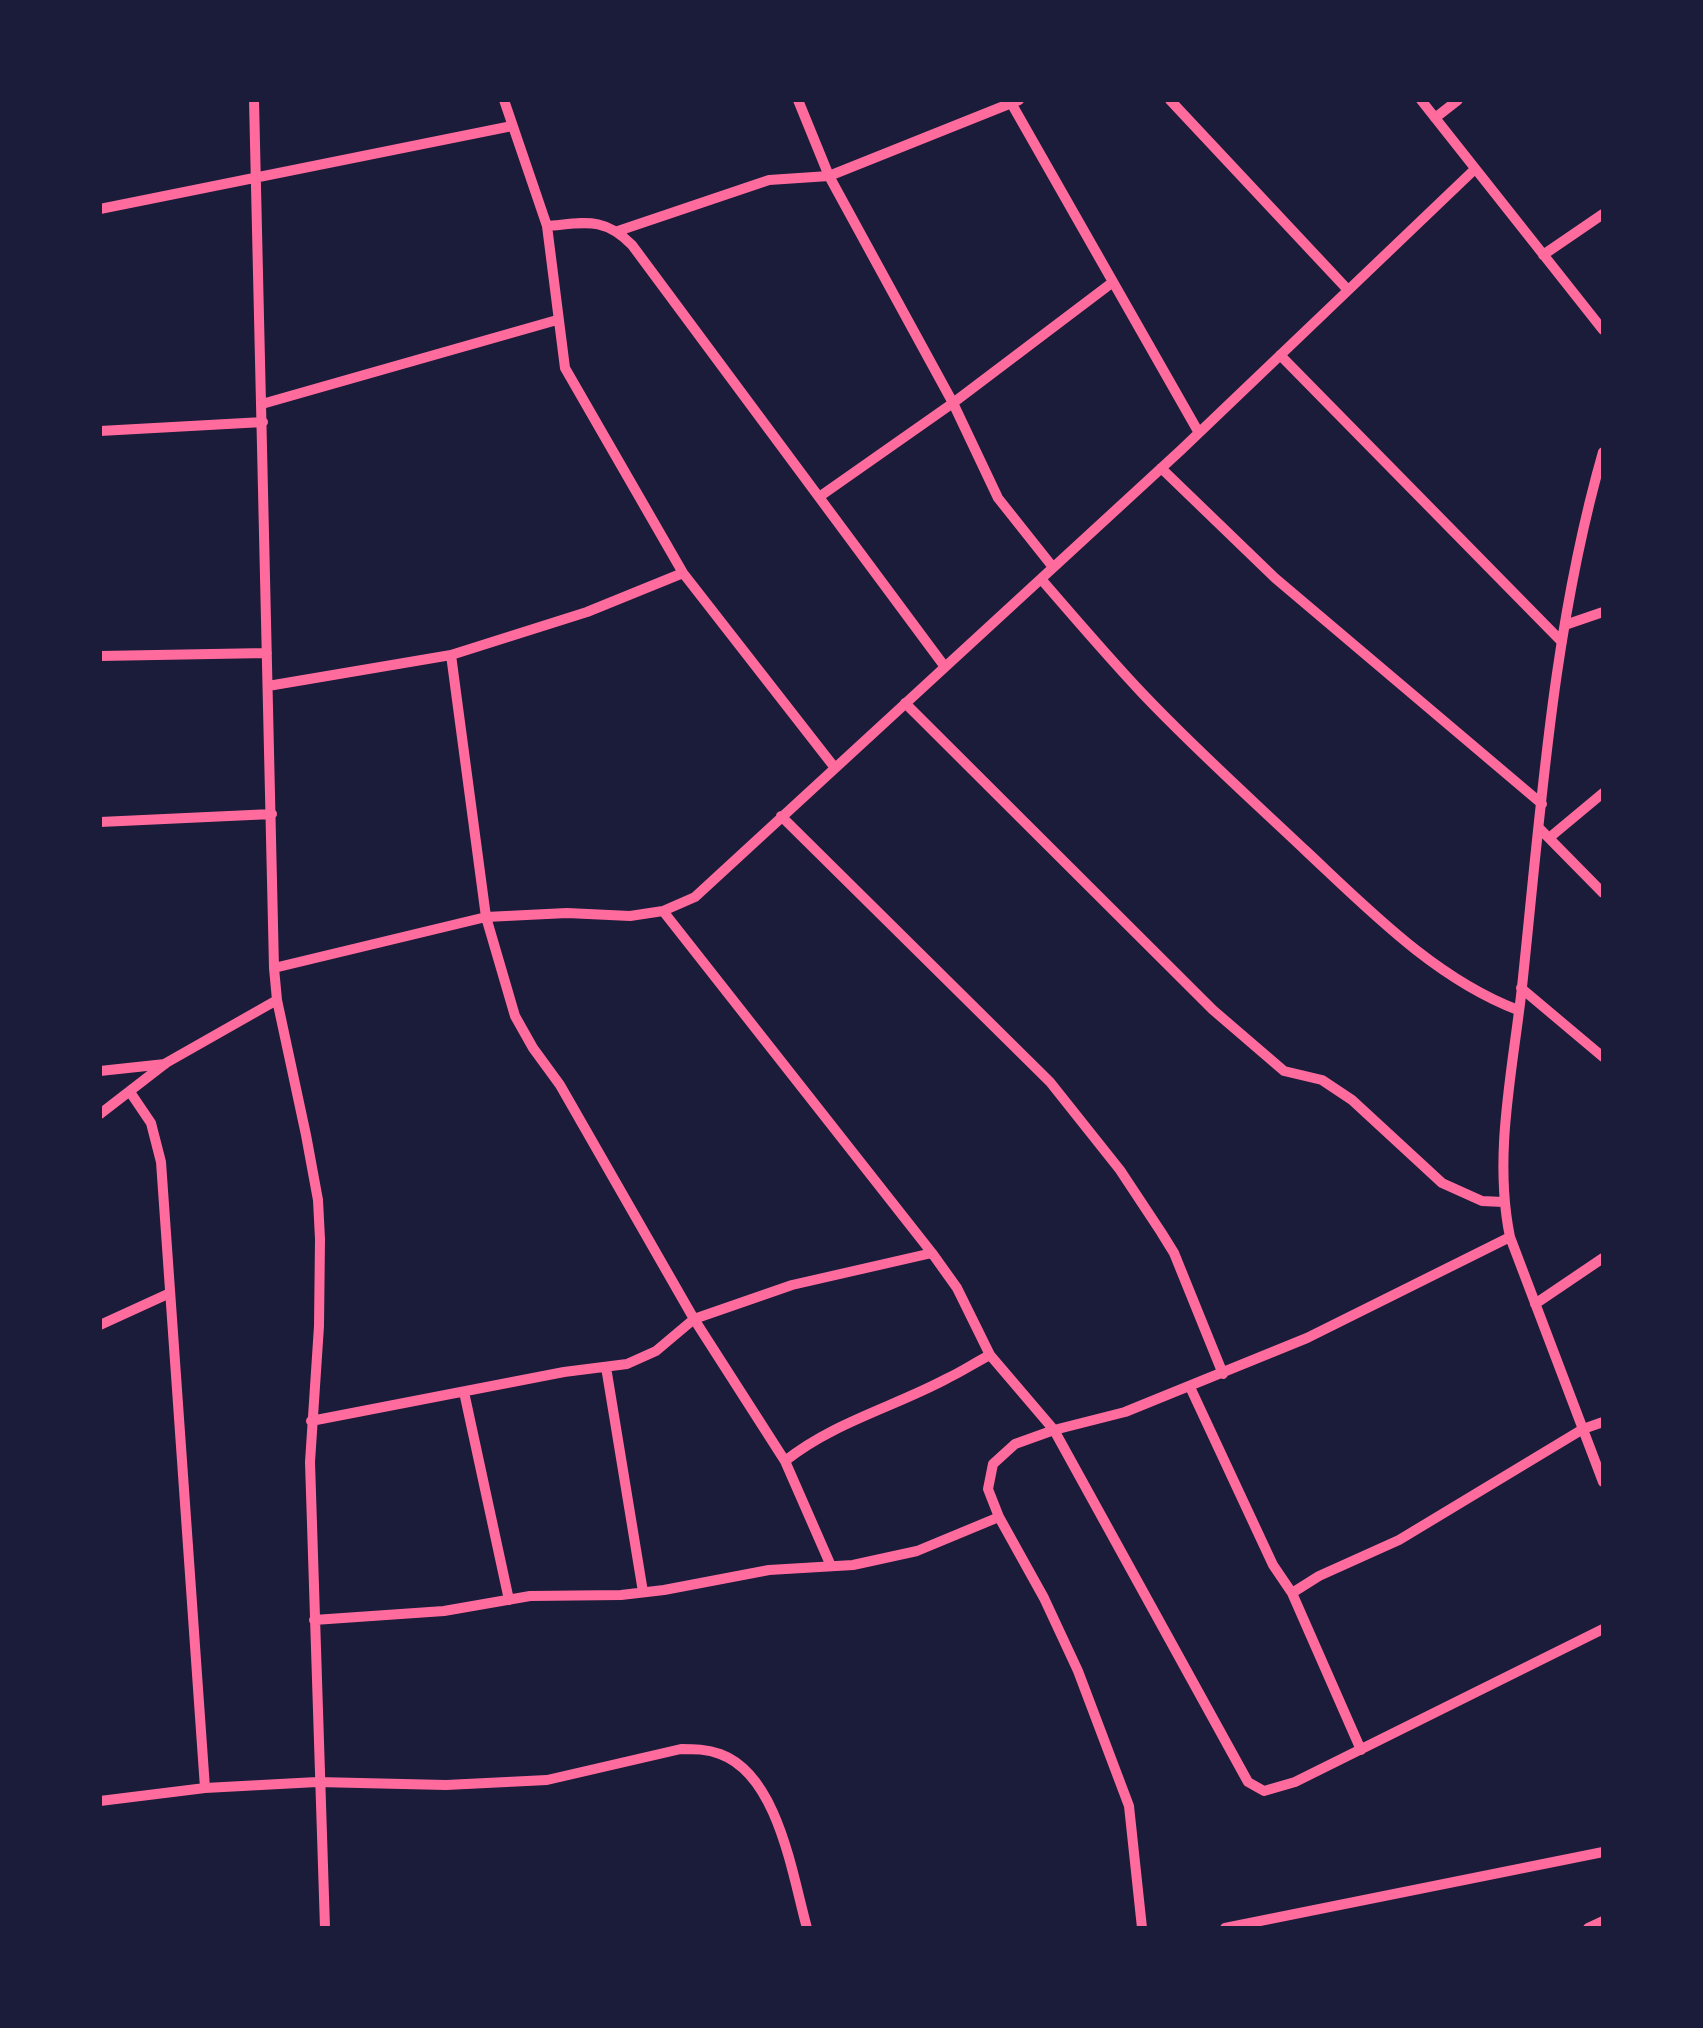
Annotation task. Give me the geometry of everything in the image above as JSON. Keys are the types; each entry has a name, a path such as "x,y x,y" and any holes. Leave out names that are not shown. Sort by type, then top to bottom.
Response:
{"street":[{"path":"254,100 274,968 276,1000 318,1200 319,1326 311,1421 324,1928"},
{"path":"504,100 547,226 565,368 683,573 835,768"},
{"path":"798,100 828,176 952,403 998,498 1052,566"},
{"path":"1170,100 1348,290"},
{"path":"1421,100 1603,330"},
{"path":"1435,118 1458,100"},
{"path":"618,231 770,180 828,176 1014,102 1199,432"},
{"path":"100,209 512,126"},
{"path":"274,968 486,917 630,916 663,912 695,897 1161,468 1475,169"},
{"path":"1544,256 1603,214"},
{"path":"547,226 600,222 618,231 945,666"},
{"path":"819,497 1113,282"},
{"path":"262,404 557,320"},
{"path":"1280,355 1562,642"},
{"path":"100,431 262,422"},
{"path":"1603,452 1582,526 1548,728 1540,829 1510,1074 1503,1202 1510,1237 1603,1482"},
{"path":"1161,468 1275,578 1542,804"},
{"path":"268,686 451,655 587,612 683,573"},
{"path":"1040,579 1143,694 1364,904 1451,972 1496,1002 1518,1010"},
{"path":"1566,625 1603,612"},
{"path":"100,656 267,653"},
{"path":"451,655 486,917 515,1016 560,1085 694,1319 785,1461 831,1566"},
{"path":"906,704 1213,1010 1284,1071 1322,1080 1352,1100 1442,1183 1482,1202 1503,1202"},
{"path":"1550,838 1603,793"},
{"path":"100,822 272,814"},
{"path":"780,816 1050,1082 1120,1170 1174,1253 1223,1374"},
{"path":"1540,829 1603,893"},
{"path":"663,912 932,1253 957,1288 990,1354 1054,1430 1248,1782 1264,1791 1295,1782 1603,1629"},
{"path":"1522,988 1603,1057"},
{"path":"100,1114 166,1064 276,1000"},
{"path":"100,1071 166,1064"},
{"path":"130,1092 156,1136 205,1788"},
{"path":"1142,1928 1129,1806 1078,1671 988,1489 993,1464 1015,1444 1126,1412 1307,1338 1510,1237"},
{"path":"311,1421 564,1372 627,1364 656,1351 694,1319 792,1285 932,1253"},
{"path":"1536,1304 1603,1258"},
{"path":"100,1325 170,1294"},
{"path":"785,1461 853,1420 947,1379 990,1354"},
{"path":"606,1367 643,1592"},
{"path":"1190,1387 1273,1565 1292,1593 1361,1750"},
{"path":"464,1392 509,1600"},
{"path":"1292,1593 1319,1576 1400,1540 1583,1429 1603,1422"},
{"path":"314,1620 444,1611 509,1600 643,1592 769,1570 853,1565 916,1551 999,1516"},
{"path":"100,1801 205,1788 318,1782 446,1785 547,1780 681,1748 721,1754 744,1768 762,1788 807,1928"},
{"path":"1225,1928 1603,1852"},
{"path":"1588,1928 1603,1920"}]}
